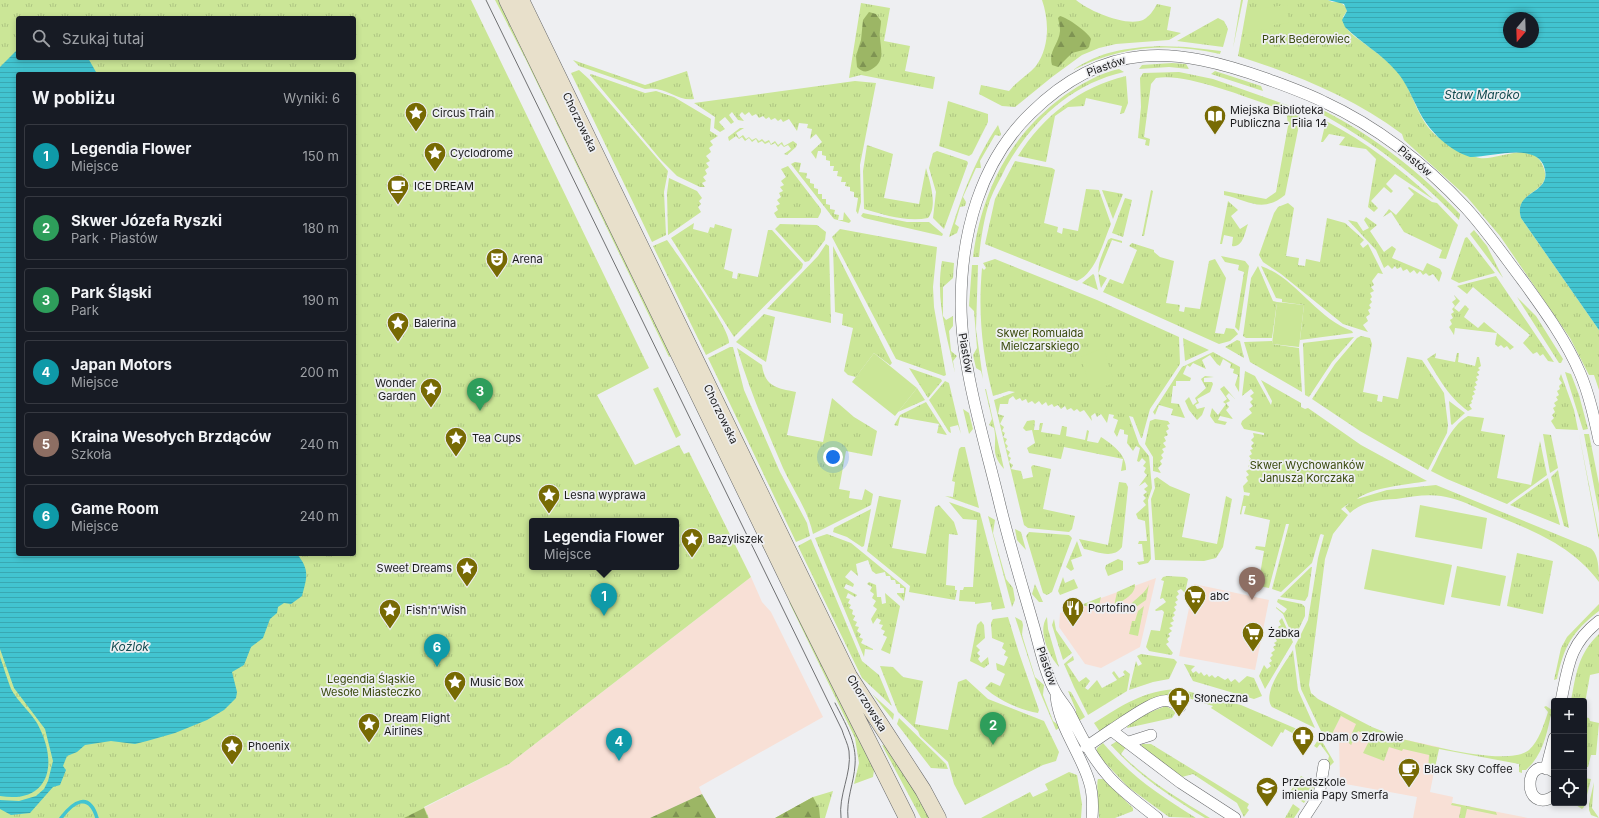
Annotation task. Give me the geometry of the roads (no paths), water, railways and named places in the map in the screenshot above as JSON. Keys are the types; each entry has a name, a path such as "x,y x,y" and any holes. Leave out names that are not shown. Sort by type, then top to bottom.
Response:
{"main road":[{"name":"Chorzowska","path":"506,0 801,606 907,818"},
{"name":"Chorzowska","path":"521,0 849,676 923,790 938,818"}],"street":[{"name":"Piastów","path":"1092,818 1093,802 1090,783 1062,719 1056,693 1040,649 1013,554 968,367 962,334 962,274 968,232 979,192 1000,152 1016,128 1038,106 1063,86 1098,67 1117,61 1152,55 1185,56 1218,62 1326,102 1393,143 1429,172 1466,208 1487,233 1532,293 1559,336 1579,372 1586,388 1599,440"},
{"path":"1562,698 1573,649 1584,635 1599,621"},
{"name":"Piastów","path":"1056,693 1064,703 1086,747 1108,776 1157,818"},
{"path":"1086,747 1111,730 1160,701 1168,701 1180,707"},
{"path":"1111,730 1129,742 1181,783 1235,818"},
{"path":"1129,742 1151,735"},
{"path":"1304,818 1319,795 1324,765"},
{"path":"1550,770 1540,769 1532,774 1529,786 1533,795 1537,798 1545,800 1551,797"}],"water":[{"name":"Staw Maroko","path":"1328,0 1599,0 1599,330 1521,218 1520,209 1522,202 1542,184 1545,178 1545,170 1541,161 1534,155 1524,153 1470,157 1453,149 1445,143 1425,122 1405,83 1396,71 1384,59 1345,27 1342,20 1347,11 1344,4"},
{"name":"Koźlok","path":"16,51 16,60 89,60 96,72 16,72 16,556 298,556 306,569 306,579 302,596 291,604 284,603 278,607 277,613 270,619 263,638 251,647 244,665 232,672 237,692 236,698 224,710 207,720 175,733 147,741 135,744 111,741 85,745 77,752 67,756 63,766 66,770 60,785 53,787 30,813 11,815 0,809 0,800 19,801 36,796 44,789 48,781 53,761 45,729 14,688 0,649 0,67"},
{"path":"0,657 11,689 34,718 40,729 48,756 48,769 45,779 38,788 29,794 16,797 0,796"}],"waterway":[{"path":"61,818 71,807 80,802 90,804 97,818"}],"tram line":[{"path":"486,0 842,730 848,748 849,768 841,801 841,818"},
{"path":"835,703 850,733 854,748 855,765 848,804 848,818"}],"place":[{"name":"Circus Train","path":"416,132"},
{"name":"Miejska Biblioteka Publiczna - Filia 14","path":"1215,136"},
{"name":"Cyclodrome","path":"435,172"},
{"name":"ICE DREAM","path":"398,206"},
{"name":"Arena","path":"497,278"},
{"name":"Balerina","path":"398,342"},
{"name":"Wonder Garden","path":"431,408"},
{"name":"Park Śląski","path":"480,411"},
{"name":"Tea Cups","path":"456,458"},
{"name":"Lesna wyprawa","path":"549,514"},
{"name":"Bazyliszek","path":"692,558"},
{"name":"Sweet Dreams","path":"467,588"},
{"name":"Kraina Wesołych Brzdąców","path":"1252,600"},
{"name":"Legendia Flower","path":"604,616"},
{"name":"abc","path":"1195,616"},
{"name":"Portofino","path":"1073,628"},
{"name":"Fish'n'Wish","path":"390,630"},
{"name":"Żabka","path":"1253,652"},
{"name":"Game Room","path":"437,667"},
{"name":"Music Box","path":"455,702"},
{"name":"Słoneczna","path":"1179,718"},
{"name":"Dream Flight Airlines","path":"369,744"},
{"name":"Skwer Józefa Ryszki","path":"993,745"},
{"name":"Dbam o Zdrowie","path":"1303,756"},
{"name":"Japan Motors","path":"619,761"},
{"name":"Phoenix","path":"232,766"},
{"name":"Black Sky Coffee","path":"1409,788"},
{"name":"Przedszkole imienia Papy Smerfa","path":"1267,808"}],"park label":[{"name":"Park Bederowiec","path":"1306,39"},
{"name":"Skwer Romualda Mielczarskiego","path":"1040,339"},
{"name":"Skwer Wychowanków Janusza Korczaka","path":"1307,471"},
{"name":"Legendia Śląskie Wesołe Miasteczko","path":"371,685"}]}
